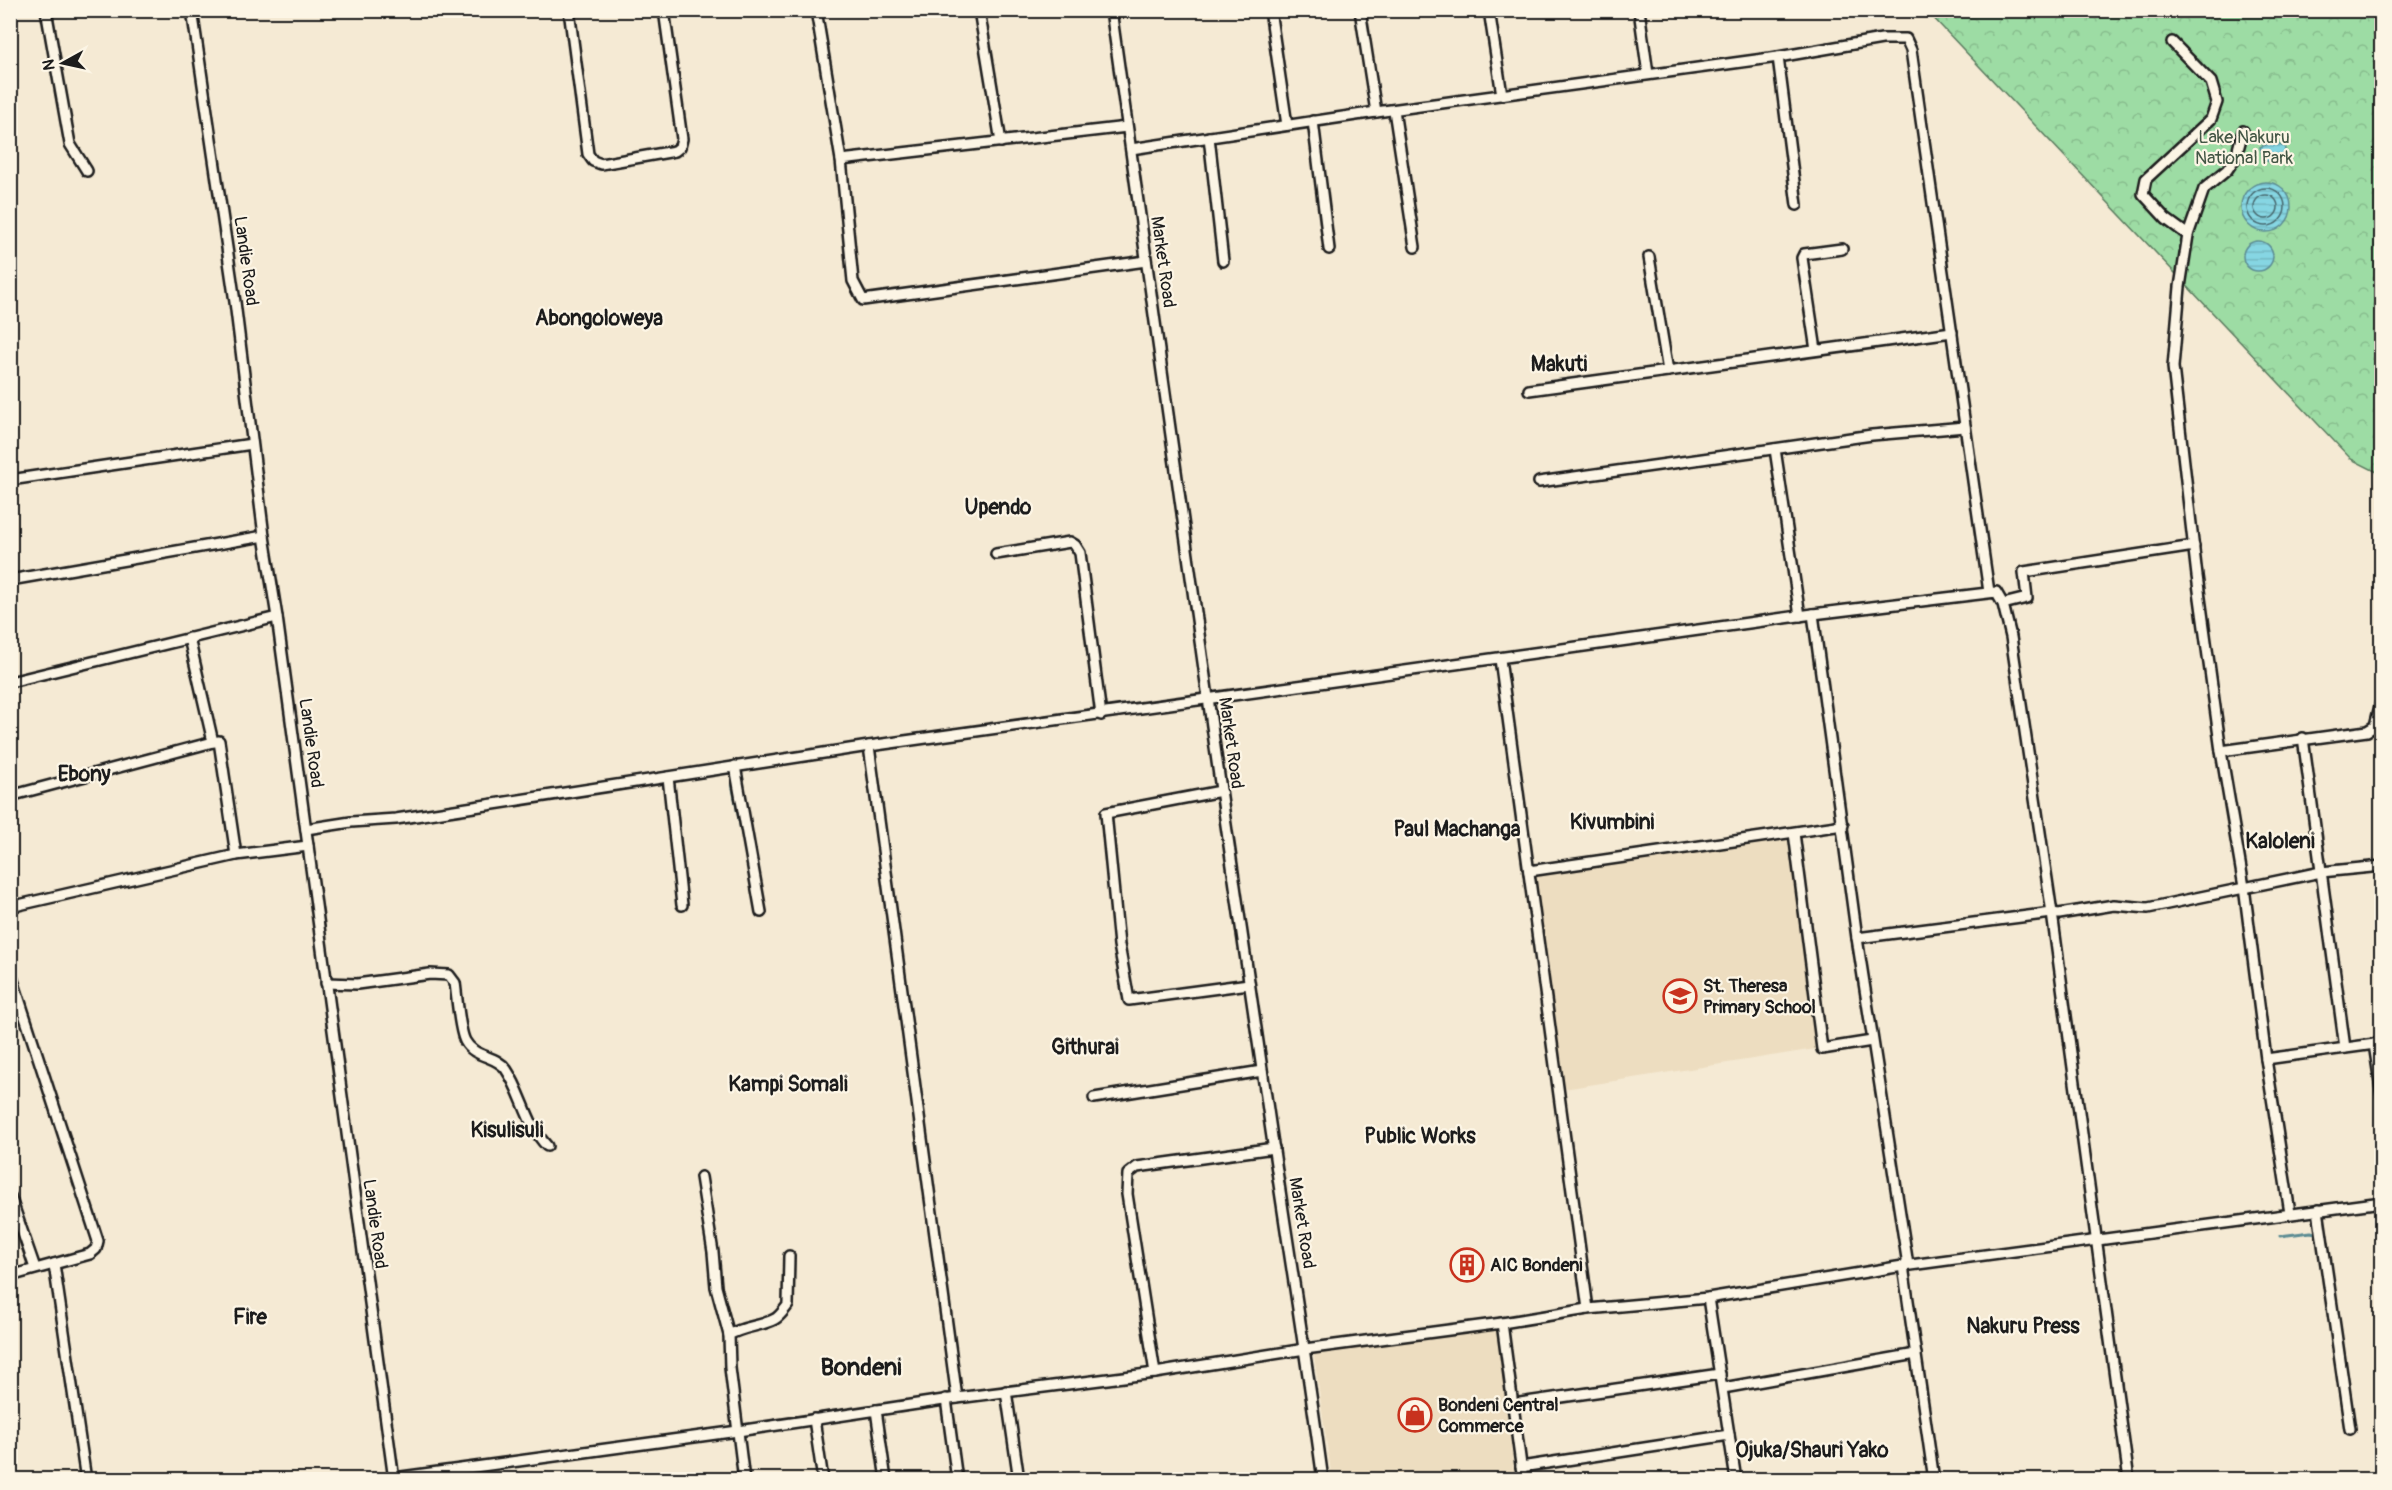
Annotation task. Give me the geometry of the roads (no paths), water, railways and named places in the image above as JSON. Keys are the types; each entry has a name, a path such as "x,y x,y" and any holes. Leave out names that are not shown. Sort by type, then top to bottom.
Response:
{"street":[{"path":"46,10 70,144 87,171"},
{"name":"Landie Road","path":"192,10 235,302 264,536 277,616 394,1479"},
{"path":"569,10 588,154 593,161 601,164 675,151 680,147 682,139 664,10"},
{"path":"816,10 841,160 853,281 863,300 1146,261"},
{"path":"979,10 1001,142"},
{"name":"Market Road","path":"1111,10 1221,791 1323,1479"},
{"path":"1270,10 1287,125"},
{"path":"1360,10 1376,112"},
{"path":"1489,10 1502,95"},
{"path":"1639,10 1648,74"},
{"path":"1131,149 1376,112 1778,57 1882,39 1906,39 1911,50 1989,592"},
{"path":"2172,42 2211,82 2217,102 2211,119 2146,179 2144,194 2166,219 2188,235"},
{"path":"1778,57 1797,205"},
{"path":"1394,110 1415,247"},
{"path":"1313,121 1329,249"},
{"path":"841,160 1127,127"},
{"path":"2243,131 2236,157 2227,170 2204,189 2188,235 2180,287 2173,367 2221,751 2244,887 2266,1059 2290,1213"},
{"path":"1209,137 1223,261"},
{"path":"1816,350 1802,258 1804,254 1842,249"},
{"path":"1649,257 1668,371"},
{"path":"1529,390 1952,332"},
{"path":"1539,482 1872,435 1965,427"},
{"path":"10,480 252,444"},
{"path":"1775,449 1800,616"},
{"path":"10,580 264,536"},
{"path":"996,554 1070,542 1075,545 1080,553 1101,715"},
{"path":"2003,604 2027,598 2024,572 2194,546"},
{"path":"306,829 351,822 396,819 869,746 1800,616 1996,592 2003,604 2011,637 2059,914 2096,1241 2129,1479"},
{"path":"1813,615 1857,938 1906,1265 1934,1479"},
{"path":"10,682 277,616"},
{"path":"189,638 213,742"},
{"path":"1500,659 1588,1309"},
{"path":"2382,698 2375,726 2382,736"},
{"path":"2221,751 2367,730 2375,726"},
{"path":"2303,738 2345,1048"},
{"path":"10,796 219,741 236,855"},
{"path":"869,746 957,1398"},
{"path":"735,766 761,912"},
{"path":"668,777 682,904"},
{"path":"1221,791 1106,813 1119,945 1130,1000 1249,984"},
{"path":"1529,871 1843,825"},
{"path":"1794,833 1822,1049 1872,1041"},
{"path":"10,907 236,855 308,846"},
{"path":"1857,938 2059,914 2114,905 2148,908 2321,872 2382,866"},
{"path":"10,971 98,1241 96,1249 90,1254 10,1276"},
{"path":"326,983 357,984 430,974 449,975 455,982 465,1041 476,1053 495,1060 505,1067 532,1126 547,1146"},
{"path":"2266,1059 2378,1043 2382,1096"},
{"path":"1094,1098 1262,1071"},
{"path":"1155,1373 1127,1194 1128,1174 1137,1167 1274,1148"},
{"path":"701,1177 716,1287 729,1335 730,1368 744,1479"},
{"path":"10,1196 35,1268"},
{"path":"394,1479 1006,1391 1155,1373 1305,1349 1502,1323 1588,1309 1708,1298 1906,1265 2382,1202"},
{"path":"2318,1210 2350,1429"},
{"path":"729,1335 739,1329 760,1325 776,1318 788,1305 789,1256"},
{"path":"54,1264 86,1479"},
{"path":"1708,1298 1736,1479"},
{"path":"1502,1323 1523,1479"},
{"path":"1723,1388 1916,1354"},
{"path":"1513,1404 1720,1374"},
{"path":"1006,1391 1019,1479"},
{"path":"946,1400 957,1479"},
{"path":"876,1410 886,1479"},
{"path":"814,1419 823,1479"},
{"path":"1521,1467 1729,1435"}],"water":[{"path":"2272,142 2285,147 2284,160 2273,164 2263,159 2260,147"},
{"path":"2261,182 2271,182 2284,189 2291,202 2291,212 2284,225 2271,232 2261,232 2252,228 2245,221 2241,212 2241,202 2245,193 2252,186"},
{"path":"2258,241 2269,245 2273,256 2269,267 2258,271 2247,267 2243,256 2247,245"}],"waterway":[{"path":"732,783 742,835"},
{"path":"2280,1236 2311,1232 2319,1234"}],"place":[{"name":"St. Theresa Primary School","path":"1680,996"},
{"name":"AIC Bondeni","path":"1467,1265"},
{"name":"Bondeni Central Commerce","path":"1415,1415"}],"district":[{"name":"Abongoloweya","path":"599,318"},
{"name":"Makuti","path":"1559,364"},
{"name":"Upendo","path":"998,507"},
{"name":"Ebony","path":"84,774"},
{"name":"Kivumbini","path":"1612,822"},
{"name":"Paul Machanga","path":"1457,829"},
{"name":"Kaloleni","path":"2280,841"},
{"name":"Githurai","path":"1085,1047"},
{"name":"Kampi Somali","path":"788,1084"},
{"name":"Kisulisuli","path":"507,1130"},
{"name":"Public Works","path":"1420,1136"},
{"name":"Fire","path":"250,1317"},
{"name":"Nakuru Press","path":"2023,1326"},
{"name":"Bondeni","path":"861,1367"},
{"name":"Ojuka/Shauri Yako","path":"1812,1450"}],"park label":[{"name":"Lake Nakuru National Park","path":"2244,147"}]}
